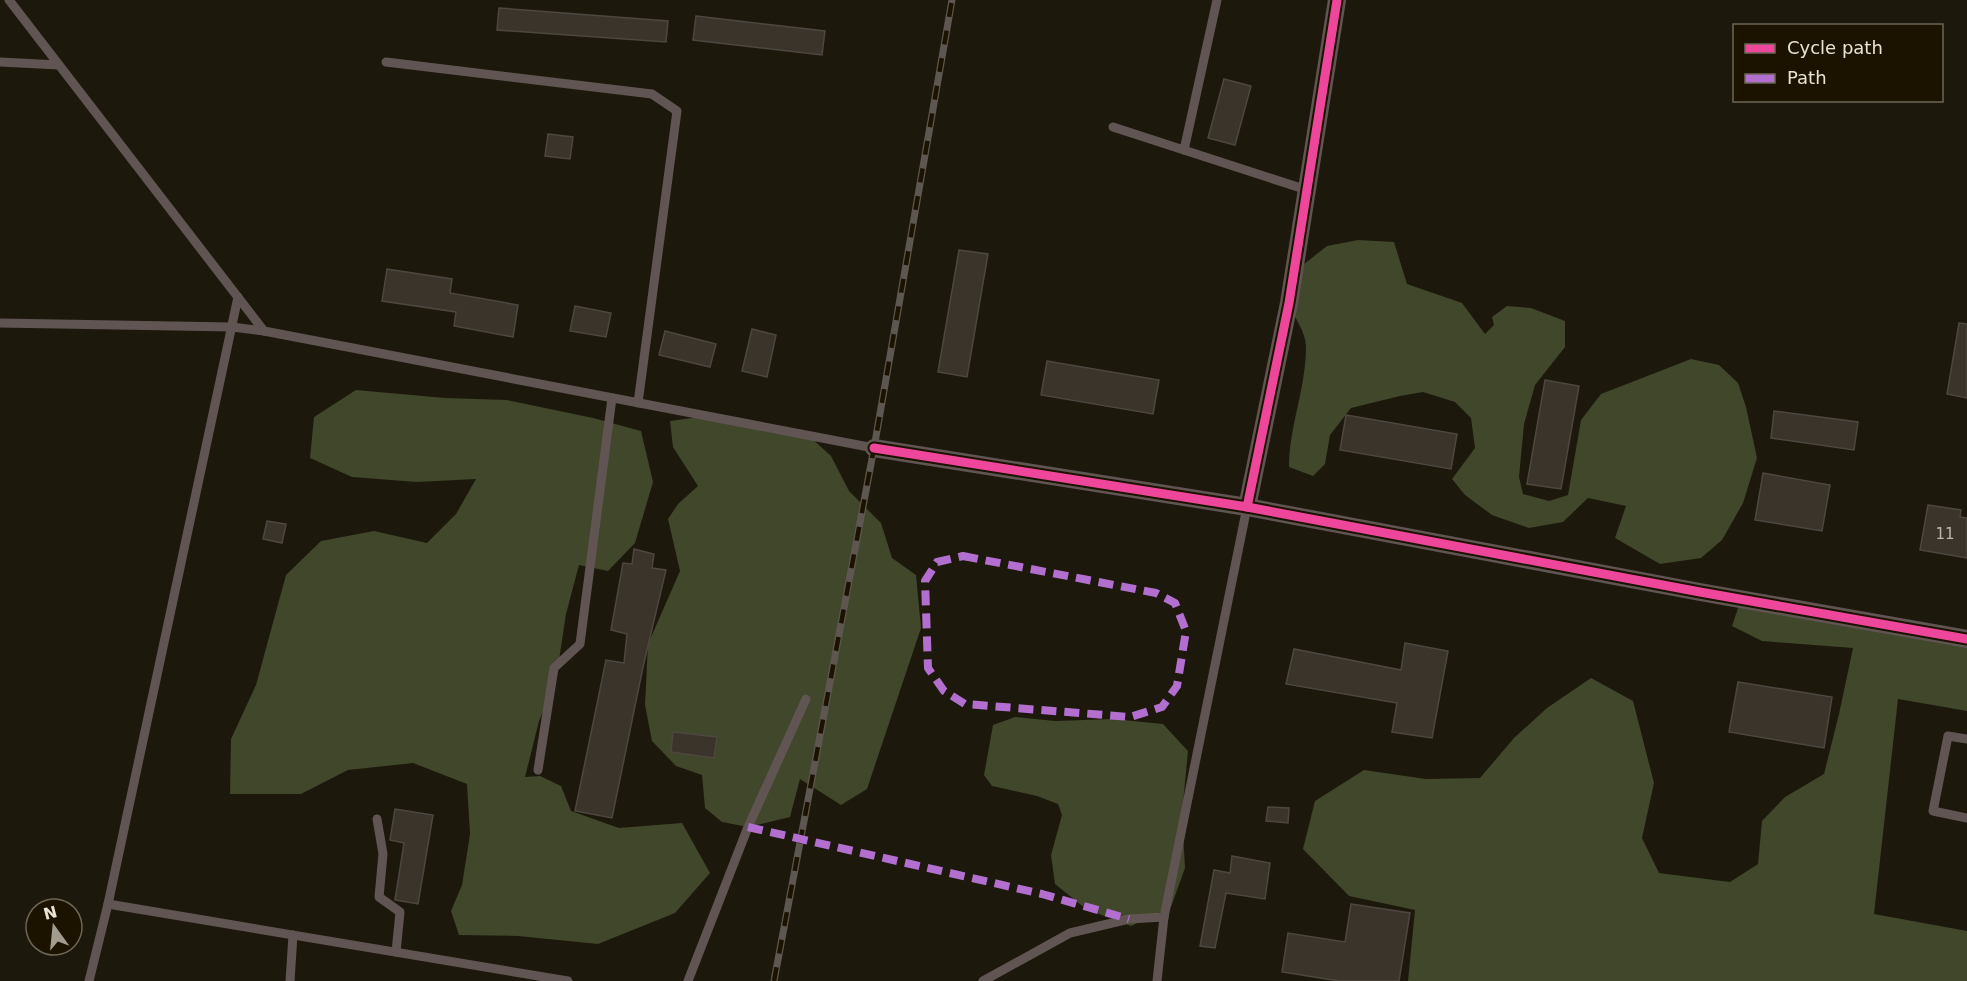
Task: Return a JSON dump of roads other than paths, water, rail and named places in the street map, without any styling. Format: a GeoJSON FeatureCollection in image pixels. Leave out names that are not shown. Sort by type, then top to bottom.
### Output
{"type":"FeatureCollection","features":[{"type":"Feature","properties":{"kind":"street"},"geometry":{"type":"LineString","coordinates":[[1247,507],[1289,303],[1337,0]]}},
{"type":"Feature","properties":{"kind":"street"},"geometry":{"type":"LineString","coordinates":[[874,448],[1247,507],[1688,590],[1967,639]]}},
{"type":"Feature","properties":{"kind":"lane"},"geometry":{"type":"LineString","coordinates":[[9,0],[264,331]]}},
{"type":"Feature","properties":{"kind":"lane"},"geometry":{"type":"LineString","coordinates":[[1185,150],[1217,0]]}},
{"type":"Feature","properties":{"kind":"lane"},"geometry":{"type":"LineString","coordinates":[[0,62],[59,66]]}},
{"type":"Feature","properties":{"kind":"lane"},"geometry":{"type":"LineString","coordinates":[[386,62],[652,94],[677,111],[638,403]]}},
{"type":"Feature","properties":{"kind":"lane"},"geometry":{"type":"LineString","coordinates":[[1113,127],[1307,190]]}},
{"type":"Feature","properties":{"kind":"lane"},"geometry":{"type":"LineString","coordinates":[[89,981],[108,904],[238,297]]}},
{"type":"Feature","properties":{"kind":"lane"},"geometry":{"type":"LineString","coordinates":[[0,323],[232,327],[264,331],[874,448]]}},
{"type":"Feature","properties":{"kind":"lane"},"geometry":{"type":"LineString","coordinates":[[538,770],[555,668],[579,644],[612,398]]}},
{"type":"Feature","properties":{"kind":"lane"},"geometry":{"type":"LineString","coordinates":[[1157,981],[1164,917],[1247,507]]}},
{"type":"Feature","properties":{"kind":"lane"},"geometry":{"type":"LineString","coordinates":[[688,981],[748,827],[806,699]]}},
{"type":"Feature","properties":{"kind":"lane"},"geometry":{"type":"LineString","coordinates":[[1967,740],[1948,736],[1933,811],[1967,818]]}},
{"type":"Feature","properties":{"kind":"lane"},"geometry":{"type":"LineString","coordinates":[[377,819],[383,854],[379,897],[400,912],[396,952]]}},
{"type":"Feature","properties":{"kind":"lane"},"geometry":{"type":"LineString","coordinates":[[108,904],[568,981]]}},
{"type":"Feature","properties":{"kind":"lane"},"geometry":{"type":"LineString","coordinates":[[983,981],[1070,933],[1129,919],[1164,917]]}},
{"type":"Feature","properties":{"kind":"lane"},"geometry":{"type":"LineString","coordinates":[[290,981],[292,935]]}},
{"type":"Feature","properties":{"kind":"railway"},"geometry":{"type":"LineString","coordinates":[[774,981],[874,448],[952,0]]}}]}
